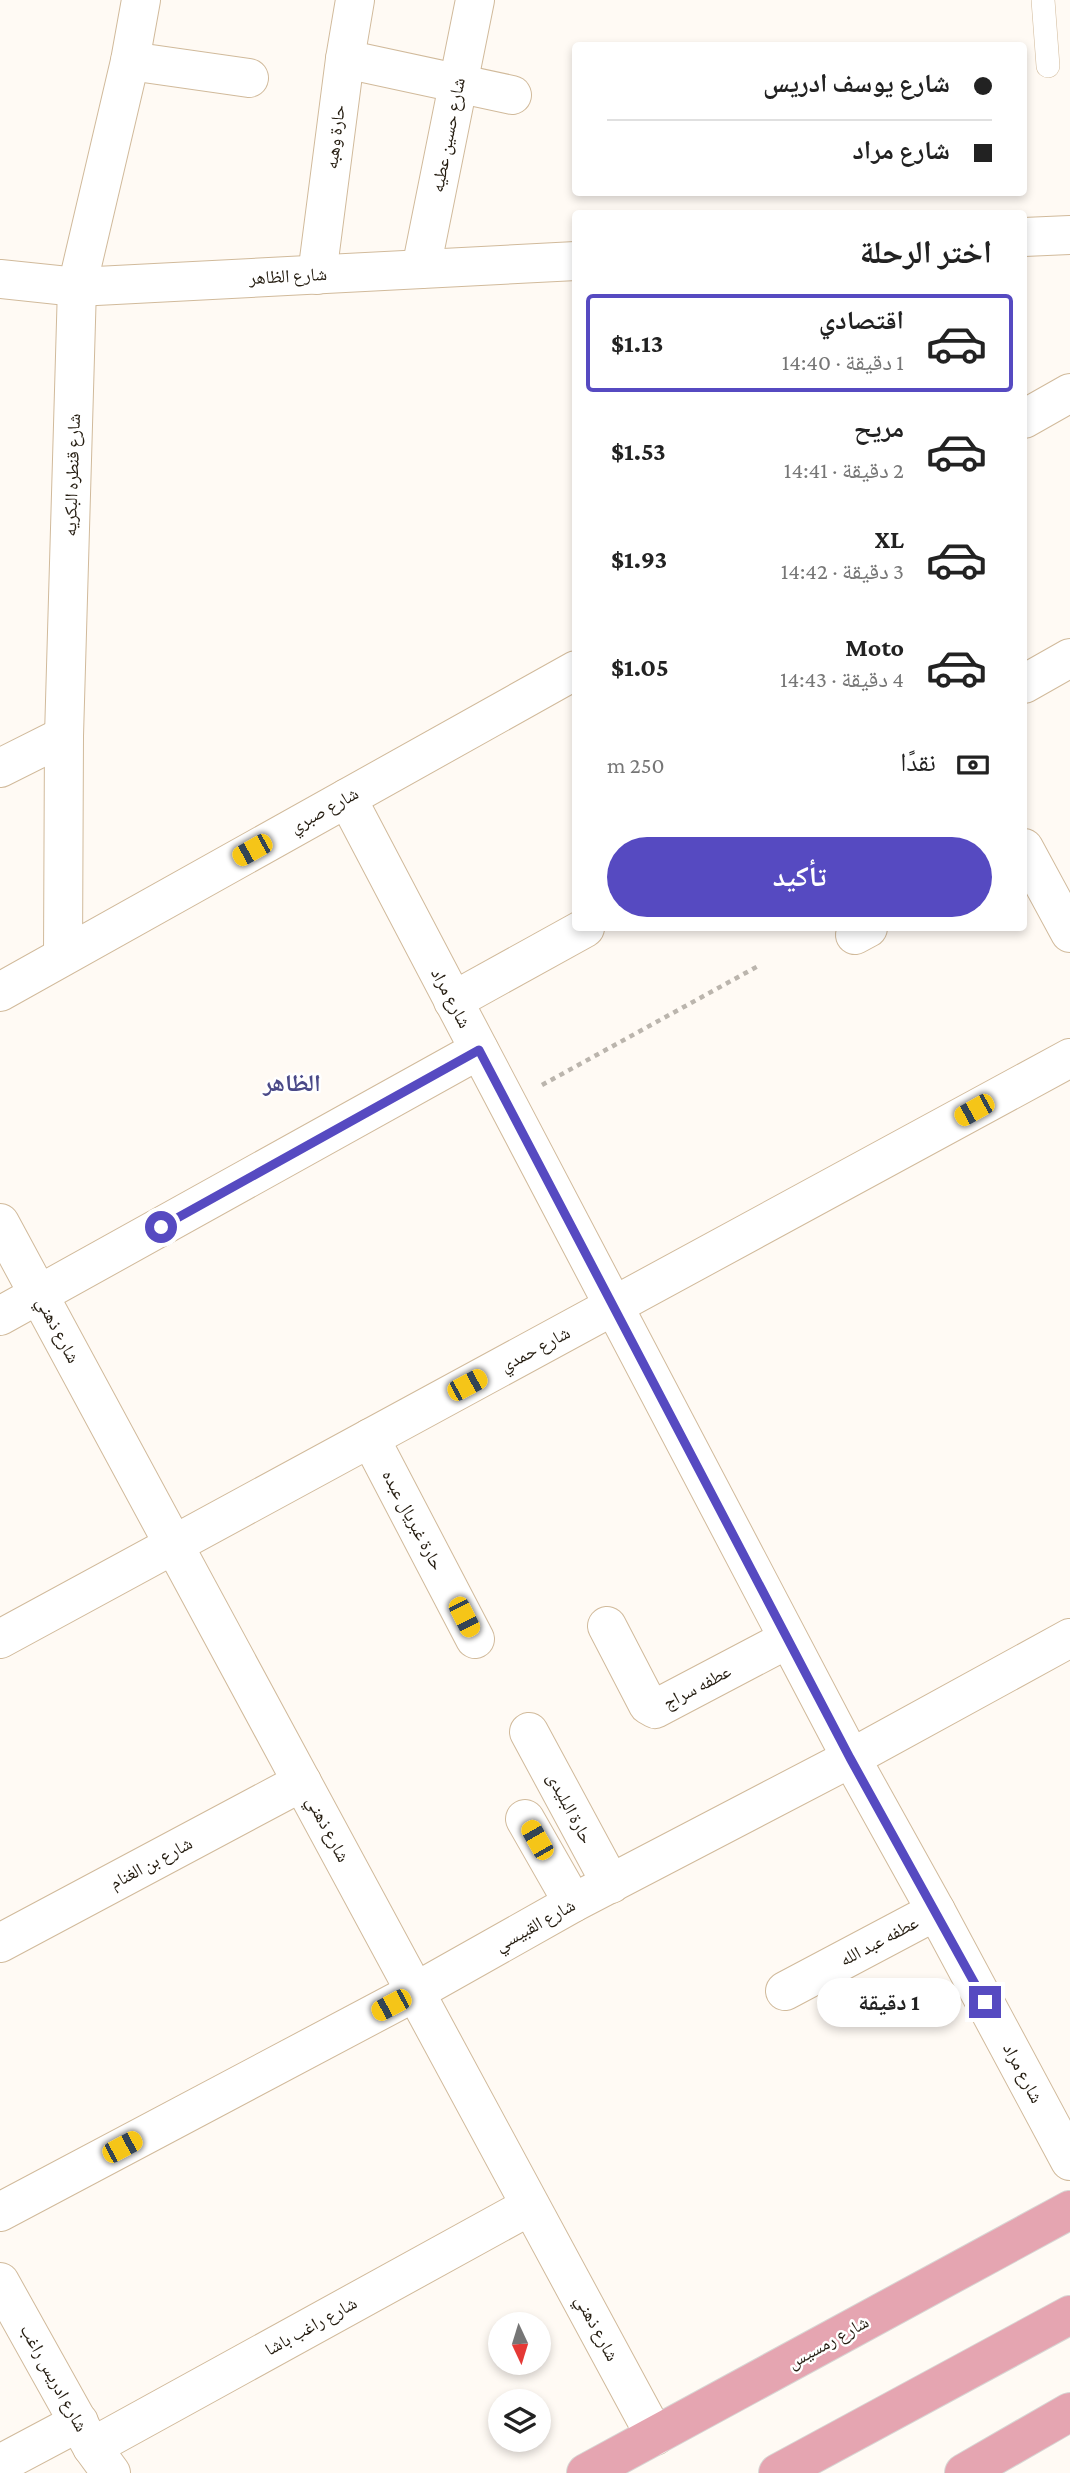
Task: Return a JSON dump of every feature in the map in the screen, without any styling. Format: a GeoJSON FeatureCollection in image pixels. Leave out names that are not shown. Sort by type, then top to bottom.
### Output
{"type":"FeatureCollection","features":[{"type":"Feature","properties":{"kind":"main road","name":"شارع رمسيس"},"geometry":{"type":"LineString","coordinates":[[586,2473],[1070,2210]]}},
{"type":"Feature","properties":{"kind":"main road"},"geometry":{"type":"LineString","coordinates":[[778,2473],[1070,2315]]}},
{"type":"Feature","properties":{"kind":"main road"},"geometry":{"type":"LineString","coordinates":[[964,2473],[1070,2412]]}},
{"type":"Feature","properties":{"kind":"street","name":"شارع قنطره البكريه"},"geometry":{"type":"LineString","coordinates":[[63,956],[64,736],[77,287],[130,61],[141,0]]}},
{"type":"Feature","properties":{"kind":"street","name":"حارة وهبه"},"geometry":{"type":"LineString","coordinates":[[317,275],[355,0]]}},
{"type":"Feature","properties":{"kind":"street","name":"شارع حسين عطيه"},"geometry":{"type":"LineString","coordinates":[[421,269],[475,0]]}},
{"type":"Feature","properties":{"kind":"street"},"geometry":{"type":"LineString","coordinates":[[345,59],[512,95]]}},
{"type":"Feature","properties":{"kind":"street"},"geometry":{"type":"LineString","coordinates":[[130,61],[249,78]]}},
{"type":"Feature","properties":{"kind":"street"},"geometry":{"type":"LineString","coordinates":[[1027,237],[1070,235]]}},
{"type":"Feature","properties":{"kind":"street","name":"شارع الظاهر"},"geometry":{"type":"LineString","coordinates":[[0,279],[77,287],[572,261]]}},
{"type":"Feature","properties":{"kind":"street"},"geometry":{"type":"LineString","coordinates":[[1027,417],[1070,393]]}},
{"type":"Feature","properties":{"kind":"street"},"geometry":{"type":"LineString","coordinates":[[1027,682],[1070,658]]}},
{"type":"Feature","properties":{"kind":"street","name":"شارع صبري"},"geometry":{"type":"LineString","coordinates":[[0,992],[572,672]]}},
{"type":"Feature","properties":{"kind":"street"},"geometry":{"type":"LineString","coordinates":[[0,768],[64,736]]}},
{"type":"Feature","properties":{"kind":"street","name":"شارع مراد"},"geometry":{"type":"LineString","coordinates":[[347,798],[850,1758],[936,1911],[1070,2161]]}},
{"type":"Feature","properties":{"kind":"street"},"geometry":{"type":"LineString","coordinates":[[1027,854],[1070,933]]}},
{"type":"Feature","properties":{"kind":"street"},"geometry":{"type":"LineString","coordinates":[[453,1001],[580,931]]}},
{"type":"Feature","properties":{"kind":"street"},"geometry":{"type":"LineString","coordinates":[[0,1316],[479,1050]]}},
{"type":"Feature","properties":{"kind":"street","name":"شارع حمدي"},"geometry":{"type":"LineString","coordinates":[[0,1639],[1070,1058]]}},
{"type":"Feature","properties":{"kind":"street","name":"شارع ذهني"},"geometry":{"type":"LineString","coordinates":[[0,1223],[655,2436]]}},
{"type":"Feature","properties":{"kind":"street","name":"حارة غبريال عبده"},"geometry":{"type":"LineString","coordinates":[[370,1438],[475,1639]]}},
{"type":"Feature","properties":{"kind":"street","name":"عطفه سراج"},"geometry":{"type":"LineString","coordinates":[[607,1626],[648,1705],[655,1709],[788,1639]]}},
{"type":"Feature","properties":{"kind":"street","name":"شارع القبيسي"},"geometry":{"type":"LineString","coordinates":[[0,2212],[415,1992],[573,1903],[850,1758],[1070,1638]]}},
{"type":"Feature","properties":{"kind":"street","name":"حارة البليدى"},"geometry":{"type":"LineString","coordinates":[[529,1732],[611,1884]]}},
{"type":"Feature","properties":{"kind":"street","name":"شارع بن الغنام"},"geometry":{"type":"LineString","coordinates":[[0,1944],[302,1782]]}},
{"type":"Feature","properties":{"kind":"street"},"geometry":{"type":"LineString","coordinates":[[525,1819],[573,1903]]}},
{"type":"Feature","properties":{"kind":"street","name":"عطفه عبد الله"},"geometry":{"type":"LineString","coordinates":[[785,1991],[936,1911]]}},
{"type":"Feature","properties":{"kind":"street","name":"شارع راغب باشا"},"geometry":{"type":"LineString","coordinates":[[0,2464],[94,2447],[530,2206]]}},
{"type":"Feature","properties":{"kind":"street","name":"شارع ادريس راغب"},"geometry":{"type":"LineString","coordinates":[[0,2282],[94,2447]]}},
{"type":"Feature","properties":{"kind":"lane"},"geometry":{"type":"LineString","coordinates":[[1043,0],[1048,66]]}},
{"type":"Feature","properties":{"kind":"path"},"geometry":{"type":"LineString","coordinates":[[507,1104],[760,965]]}},
{"type":"Feature","properties":{"kind":"district","name":"الظاهر"},"geometry":{"type":"Point","coordinates":[292,1082]}},
{"type":"Feature","properties":{"kind":"route"},"geometry":{"type":"LineString","coordinates":[[161,1227],[479,1050],[850,1758],[985,2002]]}}]}
